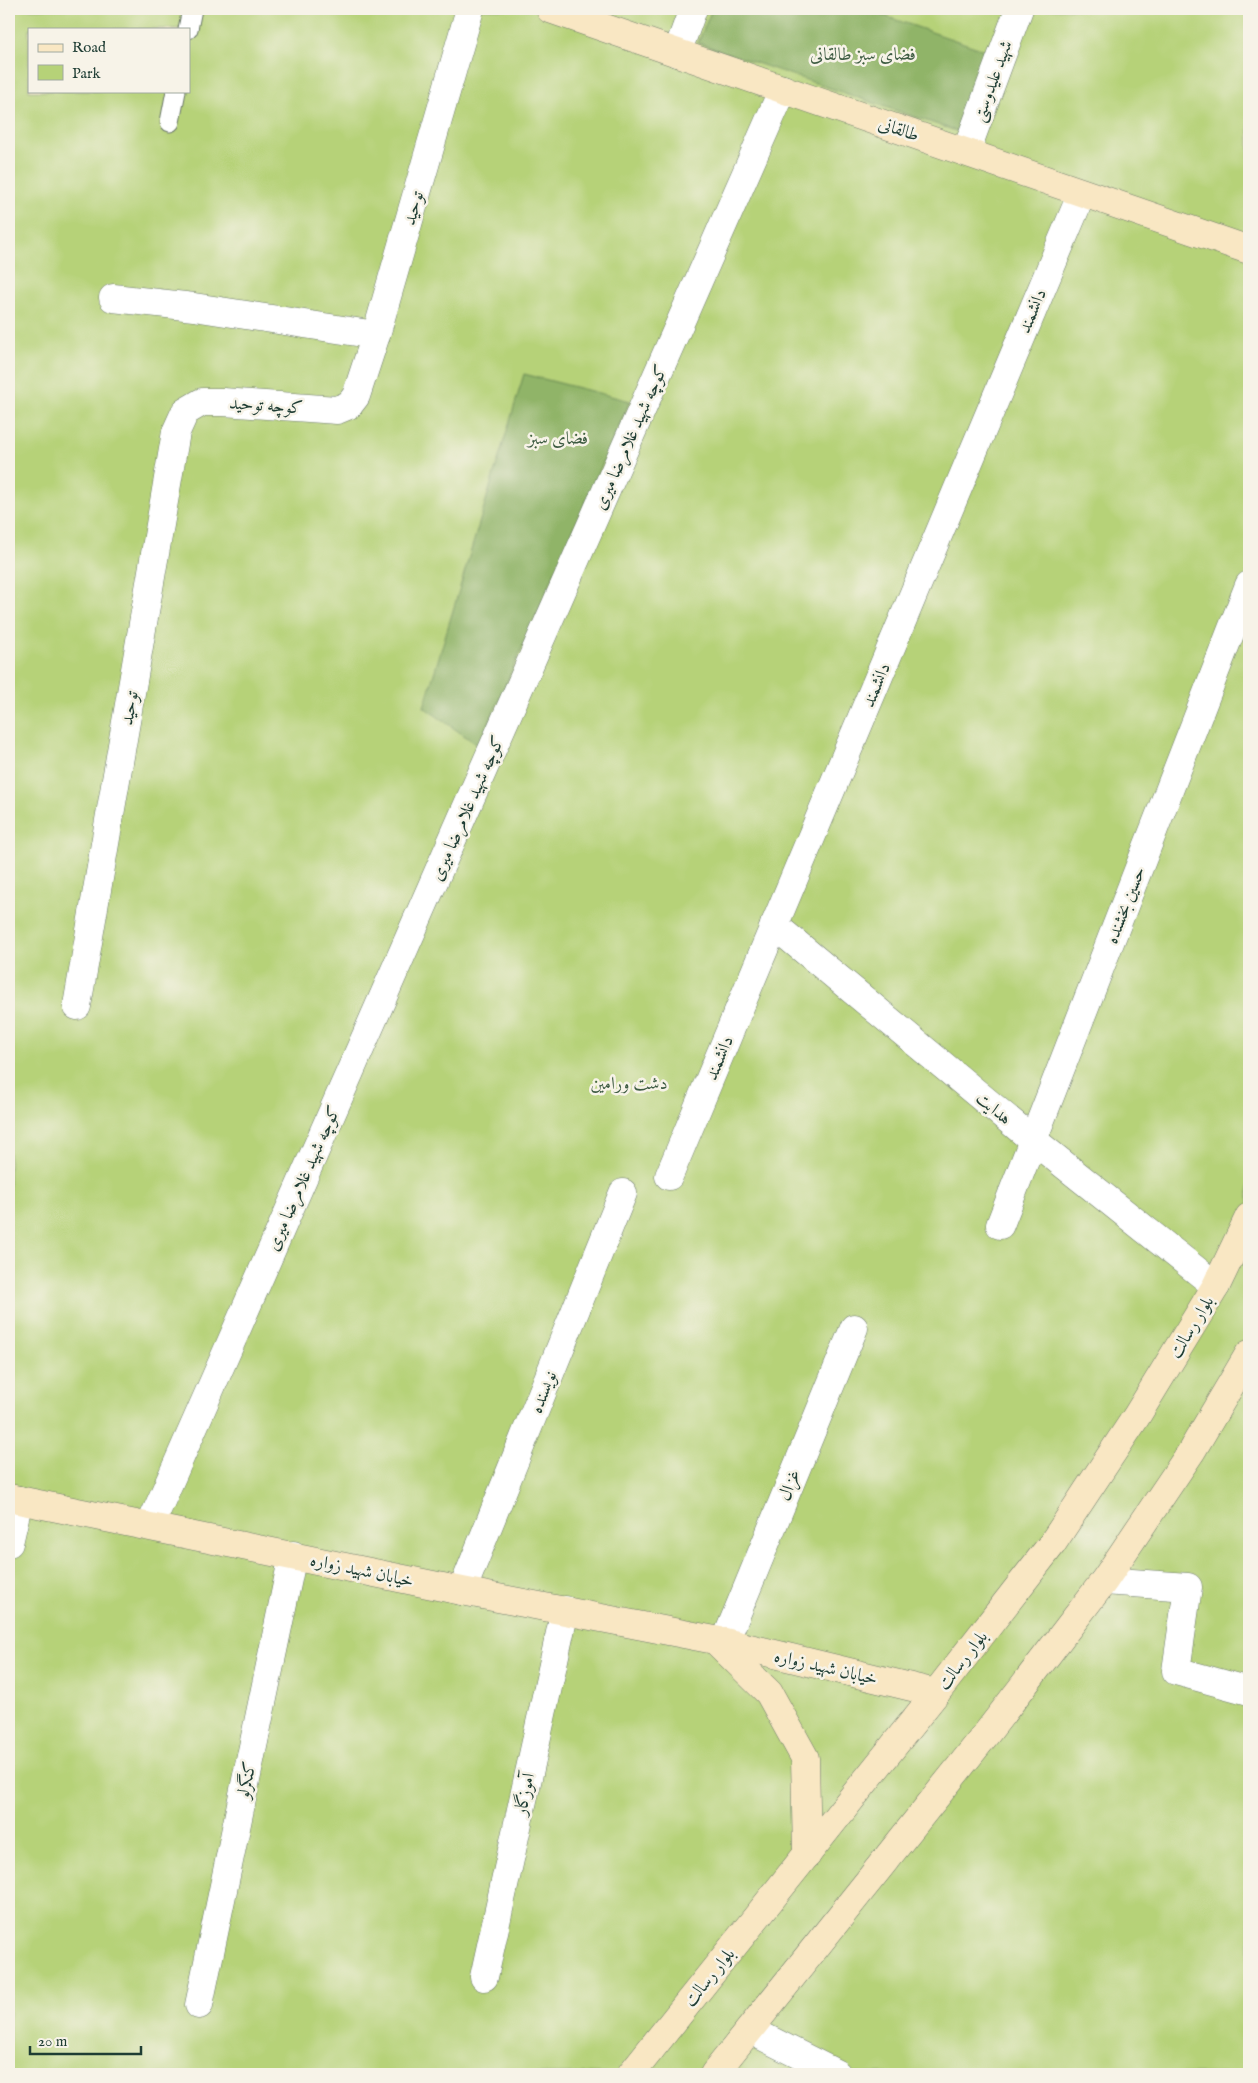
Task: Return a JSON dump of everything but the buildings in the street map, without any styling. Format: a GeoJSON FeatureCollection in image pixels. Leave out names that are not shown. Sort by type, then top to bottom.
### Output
{"type":"FeatureCollection","features":[{"type":"Feature","properties":{"kind":"main road","name":"طالقانی"},"geometry":{"type":"LineString","coordinates":[[550,9],[1249,250]]}},
{"type":"Feature","properties":{"kind":"main road","name":"بلوار رسالت"},"geometry":{"type":"LineString","coordinates":[[631,2074],[936,1693],[1052,1544],[1136,1418],[1216,1286],[1249,1217]]}},
{"type":"Feature","properties":{"kind":"main road"},"geometry":{"type":"LineString","coordinates":[[714,2074],[981,1740],[1104,1581],[1191,1452],[1249,1354]]}},
{"type":"Feature","properties":{"kind":"main road","name":"خیابان شهید زواره"},"geometry":{"type":"LineString","coordinates":[[14,1499],[720,1642],[936,1693]]}},
{"type":"Feature","properties":{"kind":"main road","name":"خیابان شهید زواره"},"geometry":{"type":"LineString","coordinates":[[720,1642],[769,1693],[805,1758],[807,1855]]}},
{"type":"Feature","properties":{"kind":"street","name":"توحید"},"geometry":{"type":"LineString","coordinates":[[349,405],[356,396],[376,335],[470,9]]}},
{"type":"Feature","properties":{"kind":"street"},"geometry":{"type":"LineString","coordinates":[[677,53],[693,9]]}},
{"type":"Feature","properties":{"kind":"street","name":"شهید علیدوستی"},"geometry":{"type":"LineString","coordinates":[[966,152],[1019,9]]}},
{"type":"Feature","properties":{"kind":"street","name":"کوچه شهید غلامرضا میری"},"geometry":{"type":"LineString","coordinates":[[150,1526],[783,89]]}},
{"type":"Feature","properties":{"kind":"street","name":"دانشمند"},"geometry":{"type":"LineString","coordinates":[[669,1176],[1082,193]]}},
{"type":"Feature","properties":{"kind":"street"},"geometry":{"type":"LineString","coordinates":[[113,298],[376,335]]}},
{"type":"Feature","properties":{"kind":"street","name":"کوچه توحید"},"geometry":{"type":"LineString","coordinates":[[185,412],[202,402],[337,410],[349,405]]}},
{"type":"Feature","properties":{"kind":"street","name":"توحید"},"geometry":{"type":"LineString","coordinates":[[77,1006],[176,432],[185,412]]}},
{"type":"Feature","properties":{"kind":"street","name":"حسین بخشنده"},"geometry":{"type":"LineString","coordinates":[[1000,1224],[1249,586]]}},
{"type":"Feature","properties":{"kind":"street","name":"هدایت"},"geometry":{"type":"LineString","coordinates":[[774,925],[1033,1140],[1216,1286]]}},
{"type":"Feature","properties":{"kind":"street","name":"نویسنده"},"geometry":{"type":"LineString","coordinates":[[462,1591],[623,1193]]}},
{"type":"Feature","properties":{"kind":"street","name":"غزال"},"geometry":{"type":"LineString","coordinates":[[720,1642],[854,1328]]}},
{"type":"Feature","properties":{"kind":"street"},"geometry":{"type":"LineString","coordinates":[[9,1543],[14,1499]]}},
{"type":"Feature","properties":{"kind":"street","name":"کنگرلو"},"geometry":{"type":"LineString","coordinates":[[199,2005],[293,1555]]}},
{"type":"Feature","properties":{"kind":"street"},"geometry":{"type":"LineString","coordinates":[[1104,1581],[1188,1587],[1176,1671],[1249,1691]]}},
{"type":"Feature","properties":{"kind":"street","name":"آموزگار"},"geometry":{"type":"LineString","coordinates":[[484,1977],[564,1610]]}},
{"type":"Feature","properties":{"kind":"street"},"geometry":{"type":"LineString","coordinates":[[750,2030],[837,2074]]}},
{"type":"Feature","properties":{"kind":"lane"},"geometry":{"type":"LineString","coordinates":[[188,28],[192,9]]}},
{"type":"Feature","properties":{"kind":"lane"},"geometry":{"type":"LineString","coordinates":[[170,122],[176,92]]}},
{"type":"Feature","properties":{"kind":"green space","name":"دشت ورامین"},"geometry":{"type":"Polygon","coordinates":[[[9,9],[1249,9],[1249,2074],[9,2074],[9,9]]]}},
{"type":"Feature","properties":{"kind":"green space","name":"فضای سبز طالقانی"},"geometry":{"type":"Polygon","coordinates":[[[712,9],[864,9],[990,52],[962,133],[698,43],[712,9]]]}},
{"type":"Feature","properties":{"kind":"green space","name":"فضای سبز"},"geometry":{"type":"Polygon","coordinates":[[[524,374],[630,401],[479,746],[424,707],[524,374]]]}}]}
